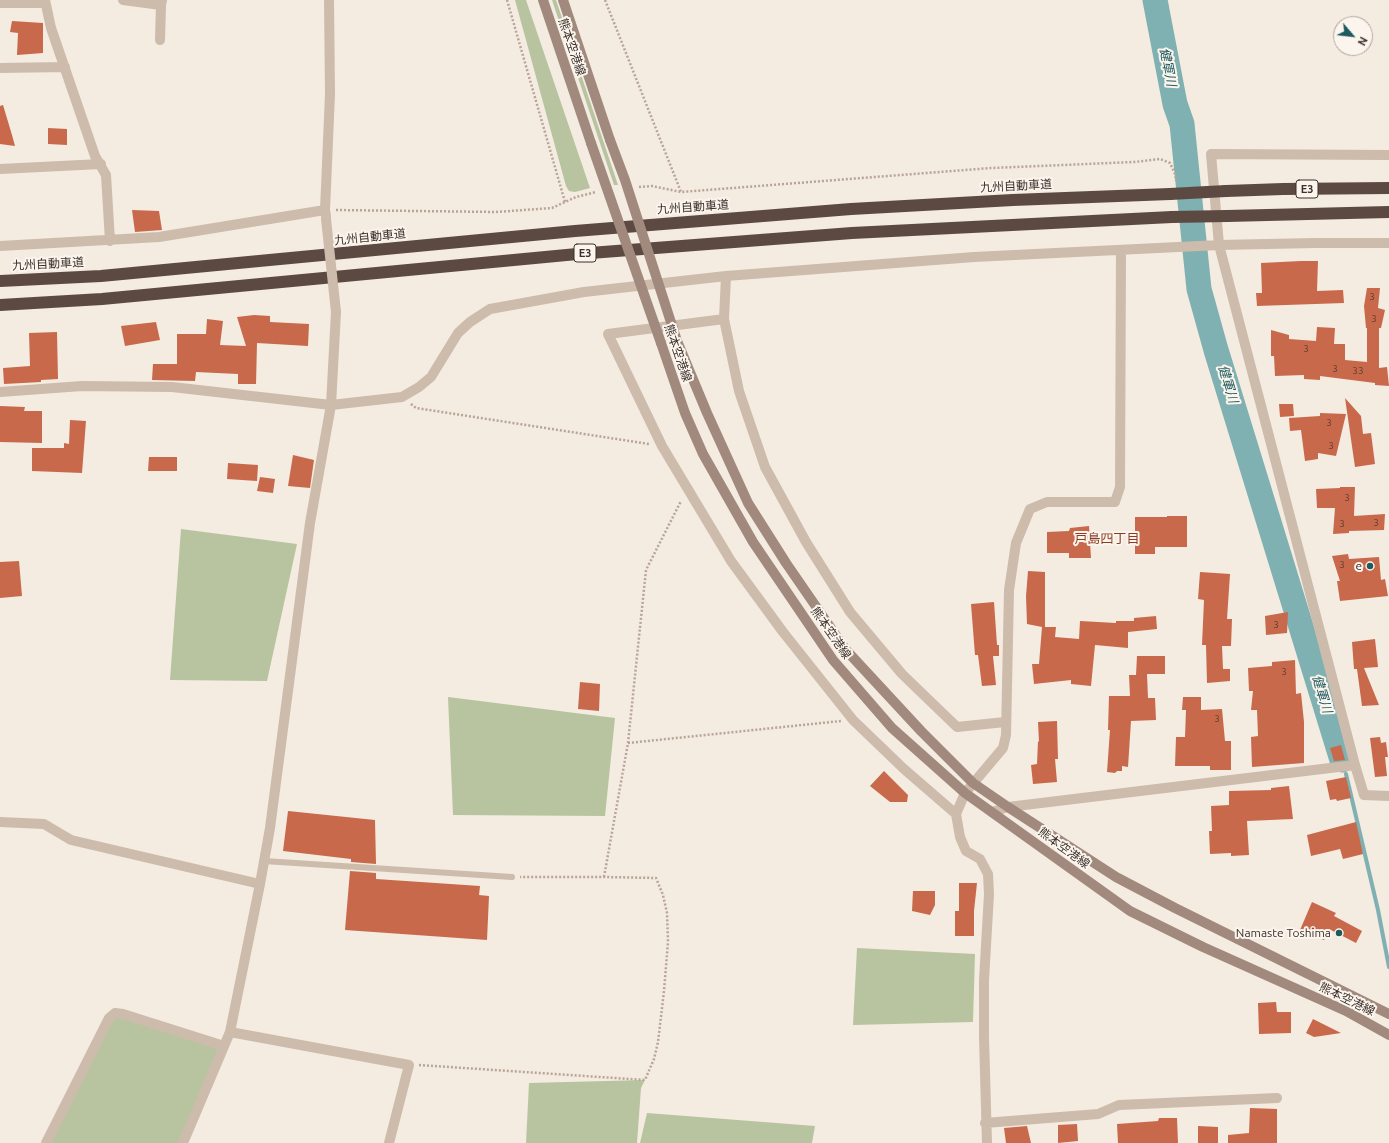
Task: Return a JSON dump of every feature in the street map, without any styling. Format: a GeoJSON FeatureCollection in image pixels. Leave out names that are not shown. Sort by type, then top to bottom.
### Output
{"type":"FeatureCollection","features":[{"type":"Feature","properties":{"kind":"highway","name":"九州自動車道"},"geometry":{"type":"LineString","coordinates":[[0,281],[101,276],[575,231],[851,209],[1013,200],[1226,191],[1389,188]]}},
{"type":"Feature","properties":{"kind":"highway","name":"E3"},"geometry":{"type":"LineString","coordinates":[[0,305],[102,300],[569,255],[852,232],[1172,217],[1389,212]]}},
{"type":"Feature","properties":{"kind":"main road","name":"熊本空港線"},"geometry":{"type":"LineString","coordinates":[[543,0],[685,413],[703,454],[757,548],[833,660],[892,728],[965,793],[1130,911],[1203,947],[1346,1011],[1389,1035]]}},
{"type":"Feature","properties":{"kind":"main road","name":"熊本空港線"},"geometry":{"type":"LineString","coordinates":[[563,0],[677,341],[707,413],[748,503],[786,563],[846,650],[921,731],[974,783],[1008,807],[1116,877],[1182,912],[1389,1014]]}},
{"type":"Feature","properties":{"kind":"street"},"geometry":{"type":"LineString","coordinates":[[123,0],[162,2],[160,40]]}},
{"type":"Feature","properties":{"kind":"street"},"geometry":{"type":"LineString","coordinates":[[183,1143],[230,1032],[260,884],[270,828],[310,524],[332,405],[336,312],[326,215],[330,94],[329,0]]}},
{"type":"Feature","properties":{"kind":"street"},"geometry":{"type":"LineString","coordinates":[[0,4],[45,1],[51,28],[95,156],[106,175],[110,241]]}},
{"type":"Feature","properties":{"kind":"street"},"geometry":{"type":"LineString","coordinates":[[0,68],[64,67]]}},
{"type":"Feature","properties":{"kind":"street"},"geometry":{"type":"LineString","coordinates":[[1389,155],[1211,154],[1219,245],[1355,764],[1364,795],[1389,796]]}},
{"type":"Feature","properties":{"kind":"street"},"geometry":{"type":"LineString","coordinates":[[0,169],[101,164]]}},
{"type":"Feature","properties":{"kind":"street"},"geometry":{"type":"LineString","coordinates":[[0,246],[110,241],[159,237],[326,215]]}},
{"type":"Feature","properties":{"kind":"street"},"geometry":{"type":"LineString","coordinates":[[0,392],[82,386],[172,387],[332,405],[402,397],[419,387],[431,377],[458,332],[490,309],[584,292],[726,276],[974,257],[1219,245],[1389,243]]}},
{"type":"Feature","properties":{"kind":"street"},"geometry":{"type":"LineString","coordinates":[[986,1143],[984,980],[989,894],[988,874],[980,859],[966,851],[960,837],[956,814],[965,793],[1003,748],[1006,735],[1005,722],[1009,590],[1016,543],[1030,509],[1047,502],[1115,502],[1120,487],[1121,250]]}},
{"type":"Feature","properties":{"kind":"street"},"geometry":{"type":"LineString","coordinates":[[726,276],[724,319],[739,391],[764,467],[806,542],[850,612],[902,674],[957,727],[1005,722]]}},
{"type":"Feature","properties":{"kind":"street"},"geometry":{"type":"LineString","coordinates":[[724,319],[608,334],[662,446],[730,561],[783,632],[853,720],[904,769],[956,814]]}},
{"type":"Feature","properties":{"kind":"street"},"geometry":{"type":"LineString","coordinates":[[992,812],[1008,807],[1355,764]]}},
{"type":"Feature","properties":{"kind":"street"},"geometry":{"type":"LineString","coordinates":[[0,822],[44,824],[71,840],[260,884]]}},
{"type":"Feature","properties":{"kind":"street"},"geometry":{"type":"LineString","coordinates":[[46,1143],[109,1018],[115,1013],[123,1014],[224,1046]]}},
{"type":"Feature","properties":{"kind":"street"},"geometry":{"type":"LineString","coordinates":[[230,1032],[409,1065],[389,1143]]}},
{"type":"Feature","properties":{"kind":"street"},"geometry":{"type":"LineString","coordinates":[[985,1123],[1098,1114],[1119,1105],[1277,1098]]}},
{"type":"Feature","properties":{"kind":"lane"},"geometry":{"type":"LineString","coordinates":[[264,861],[512,877]]}},
{"type":"Feature","properties":{"kind":"path"},"geometry":{"type":"LineString","coordinates":[[507,0],[565,202]]}},
{"type":"Feature","properties":{"kind":"path"},"geometry":{"type":"LineString","coordinates":[[605,0],[681,192]]}},
{"type":"Feature","properties":{"kind":"path"},"geometry":{"type":"LineString","coordinates":[[637,187],[652,186],[681,192],[990,168],[1134,162],[1160,159],[1170,163],[1175,174],[1176,182]]}},
{"type":"Feature","properties":{"kind":"path"},"geometry":{"type":"LineString","coordinates":[[326,215],[496,212],[552,208],[576,197],[600,192]]}},
{"type":"Feature","properties":{"kind":"path"},"geometry":{"type":"LineString","coordinates":[[402,397],[416,408],[662,446]]}},
{"type":"Feature","properties":{"kind":"path"},"geometry":{"type":"LineString","coordinates":[[604,876],[628,743],[646,570],[687,489]]}},
{"type":"Feature","properties":{"kind":"path"},"geometry":{"type":"LineString","coordinates":[[628,743],[853,720]]}},
{"type":"Feature","properties":{"kind":"path"},"geometry":{"type":"LineString","coordinates":[[409,1065],[645,1080],[654,1059],[658,1042],[668,942],[667,912],[656,878],[604,876],[512,877]]}},
{"type":"Feature","properties":{"kind":"green space"},"geometry":{"type":"Polygon","coordinates":[[[515,0],[526,0],[590,188],[575,192],[569,191],[566,186],[515,0]]]}},
{"type":"Feature","properties":{"kind":"green space"},"geometry":{"type":"Polygon","coordinates":[[[552,0],[556,0],[618,185],[614,185],[552,0]]]}},
{"type":"Feature","properties":{"kind":"green space"},"geometry":{"type":"Polygon","coordinates":[[[181,529],[297,544],[267,681],[170,680],[181,529]]]}},
{"type":"Feature","properties":{"kind":"green space"},"geometry":{"type":"Polygon","coordinates":[[[448,697],[615,718],[605,816],[453,815],[448,697]]]}},
{"type":"Feature","properties":{"kind":"green space"},"geometry":{"type":"Polygon","coordinates":[[[857,948],[975,954],[973,1022],[853,1025],[857,948]]]}},
{"type":"Feature","properties":{"kind":"green space"},"geometry":{"type":"Polygon","coordinates":[[[115,1013],[224,1046],[184,1143],[46,1143],[115,1013]]]}},
{"type":"Feature","properties":{"kind":"green space"},"geometry":{"type":"Polygon","coordinates":[[[645,1080],[641,1088],[637,1143],[526,1143],[529,1083],[645,1080]]]}},
{"type":"Feature","properties":{"kind":"green space"},"geometry":{"type":"Polygon","coordinates":[[[647,1113],[815,1126],[812,1143],[640,1143],[647,1113]]]}},
{"type":"Feature","properties":{"kind":"building"},"geometry":{"type":"Polygon","coordinates":[[[12,21],[43,23],[43,53],[17,55],[18,33],[10,32],[12,21]]]}},
{"type":"Feature","properties":{"kind":"building"},"geometry":{"type":"Polygon","coordinates":[[[3,105],[15,146],[0,144],[0,106],[3,105]]]}},
{"type":"Feature","properties":{"kind":"building"},"geometry":{"type":"Polygon","coordinates":[[[48,128],[67,129],[67,145],[48,144],[48,128]]]}},
{"type":"Feature","properties":{"kind":"building"},"geometry":{"type":"Polygon","coordinates":[[[132,210],[159,211],[162,230],[135,232],[132,210]]]}},
{"type":"Feature","properties":{"kind":"building"},"geometry":{"type":"Polygon","coordinates":[[[1318,261],[1317,291],[1343,290],[1344,303],[1257,306],[1256,293],[1262,293],[1261,263],[1318,261]]]}},
{"type":"Feature","properties":{"kind":"building"},"geometry":{"type":"Polygon","coordinates":[[[1367,288],[1380,288],[1378,308],[1385,310],[1381,328],[1379,328],[1379,368],[1387,367],[1389,386],[1320,376],[1320,380],[1304,379],[1304,375],[1275,376],[1274,356],[1271,356],[1271,330],[1289,335],[1289,339],[1316,341],[1317,327],[1335,328],[1334,344],[1345,344],[1345,360],[1367,362],[1367,328],[1364,306],[1367,288]]]}},
{"type":"Feature","properties":{"kind":"building"},"geometry":{"type":"Polygon","coordinates":[[[254,315],[270,316],[270,322],[309,324],[308,346],[257,343],[256,384],[238,384],[238,374],[196,372],[195,381],[152,380],[153,364],[177,364],[177,334],[206,334],[207,319],[223,321],[220,345],[246,346],[237,317],[254,315]]]}},
{"type":"Feature","properties":{"kind":"building"},"geometry":{"type":"Polygon","coordinates":[[[156,322],[160,340],[125,346],[121,326],[156,322]]]}},
{"type":"Feature","properties":{"kind":"building"},"geometry":{"type":"Polygon","coordinates":[[[57,332],[58,379],[41,380],[41,382],[4,384],[3,368],[30,366],[29,333],[57,332]]]}},
{"type":"Feature","properties":{"kind":"building"},"geometry":{"type":"Polygon","coordinates":[[[1345,398],[1361,416],[1363,434],[1371,433],[1375,464],[1355,467],[1345,398]]]}},
{"type":"Feature","properties":{"kind":"building"},"geometry":{"type":"Polygon","coordinates":[[[1279,404],[1293,404],[1294,416],[1280,417],[1279,404]]]}},
{"type":"Feature","properties":{"kind":"building"},"geometry":{"type":"Polygon","coordinates":[[[0,406],[25,407],[24,411],[42,411],[42,443],[0,442],[0,406]]]}},
{"type":"Feature","properties":{"kind":"building"},"geometry":{"type":"Polygon","coordinates":[[[1320,413],[1346,414],[1336,456],[1318,453],[1318,459],[1305,461],[1301,430],[1290,431],[1289,418],[1320,416],[1320,413]]]}},
{"type":"Feature","properties":{"kind":"building"},"geometry":{"type":"Polygon","coordinates":[[[70,420],[86,421],[82,473],[32,471],[32,448],[64,448],[64,443],[69,444],[70,420]]]}},
{"type":"Feature","properties":{"kind":"building"},"geometry":{"type":"Polygon","coordinates":[[[293,455],[314,460],[310,488],[288,486],[293,455]]]}},
{"type":"Feature","properties":{"kind":"building"},"geometry":{"type":"Polygon","coordinates":[[[149,457],[177,457],[177,471],[148,471],[149,457]]]}},
{"type":"Feature","properties":{"kind":"building"},"geometry":{"type":"Polygon","coordinates":[[[228,463],[258,465],[257,481],[227,479],[228,463]]]}},
{"type":"Feature","properties":{"kind":"building"},"geometry":{"type":"Polygon","coordinates":[[[260,477],[275,479],[273,493],[257,491],[260,477]]]}},
{"type":"Feature","properties":{"kind":"building"},"geometry":{"type":"Polygon","coordinates":[[[1355,487],[1354,516],[1385,514],[1384,530],[1349,531],[1349,533],[1333,534],[1335,508],[1317,508],[1316,489],[1355,487]]]}},
{"type":"Feature","properties":{"kind":"building"},"geometry":{"type":"Polygon","coordinates":[[[1187,516],[1187,547],[1155,547],[1155,554],[1135,554],[1135,517],[1187,516]]]}},
{"type":"Feature","properties":{"kind":"building"},"geometry":{"type":"Polygon","coordinates":[[[1089,526],[1091,558],[1069,558],[1069,553],[1047,553],[1047,532],[1069,531],[1070,528],[1089,526]]]}},
{"type":"Feature","properties":{"kind":"building"},"geometry":{"type":"Polygon","coordinates":[[[1348,554],[1349,559],[1379,557],[1381,580],[1385,579],[1388,596],[1340,601],[1337,581],[1340,581],[1332,556],[1348,554]]]}},
{"type":"Feature","properties":{"kind":"building"},"geometry":{"type":"Polygon","coordinates":[[[19,561],[22,596],[0,598],[0,562],[19,561]]]}},
{"type":"Feature","properties":{"kind":"building"},"geometry":{"type":"Polygon","coordinates":[[[1028,571],[1045,572],[1045,627],[1056,627],[1055,637],[1079,639],[1080,621],[1116,623],[1116,621],[1134,621],[1134,618],[1156,616],[1157,629],[1128,632],[1128,648],[1095,645],[1091,686],[1071,684],[1071,680],[1034,684],[1032,664],[1039,664],[1042,627],[1027,624],[1026,596],[1028,571]]]}},
{"type":"Feature","properties":{"kind":"building"},"geometry":{"type":"Polygon","coordinates":[[[1200,572],[1230,574],[1227,619],[1232,619],[1231,646],[1222,646],[1223,669],[1230,669],[1230,681],[1207,683],[1206,645],[1202,645],[1204,600],[1198,599],[1200,572]]]}},
{"type":"Feature","properties":{"kind":"building"},"geometry":{"type":"Polygon","coordinates":[[[994,602],[997,645],[999,645],[999,656],[993,656],[996,685],[982,686],[978,655],[975,655],[971,604],[994,602]]]}},
{"type":"Feature","properties":{"kind":"building"},"geometry":{"type":"Polygon","coordinates":[[[1288,612],[1287,633],[1266,635],[1265,616],[1288,612]]]}},
{"type":"Feature","properties":{"kind":"building"},"geometry":{"type":"Polygon","coordinates":[[[1375,639],[1378,667],[1364,668],[1379,705],[1362,706],[1357,669],[1354,669],[1352,642],[1375,639]]]}},
{"type":"Feature","properties":{"kind":"building"},"geometry":{"type":"Polygon","coordinates":[[[1137,656],[1165,656],[1165,674],[1147,674],[1148,698],[1155,698],[1156,720],[1131,721],[1128,767],[1122,766],[1122,771],[1117,771],[1115,773],[1107,772],[1110,730],[1108,730],[1109,696],[1130,696],[1129,675],[1136,675],[1137,656]]]}},
{"type":"Feature","properties":{"kind":"building"},"geometry":{"type":"Polygon","coordinates":[[[1295,660],[1296,694],[1301,693],[1304,722],[1304,763],[1252,767],[1251,737],[1258,736],[1257,710],[1251,710],[1253,691],[1249,691],[1248,668],[1272,666],[1272,662],[1295,660]]]}},
{"type":"Feature","properties":{"kind":"building"},"geometry":{"type":"Polygon","coordinates":[[[580,682],[600,684],[599,711],[578,709],[580,682]]]}},
{"type":"Feature","properties":{"kind":"building"},"geometry":{"type":"Polygon","coordinates":[[[1183,697],[1201,697],[1201,710],[1222,709],[1225,741],[1231,741],[1231,770],[1210,770],[1210,766],[1175,766],[1176,737],[1185,737],[1186,710],[1182,710],[1183,697]]]}},
{"type":"Feature","properties":{"kind":"building"},"geometry":{"type":"Polygon","coordinates":[[[1057,721],[1058,759],[1055,759],[1057,782],[1033,784],[1031,765],[1037,764],[1038,741],[1039,742],[1038,722],[1057,721]]]}},
{"type":"Feature","properties":{"kind":"building"},"geometry":{"type":"Polygon","coordinates":[[[1380,737],[1381,743],[1386,742],[1388,757],[1385,757],[1387,776],[1375,777],[1370,738],[1380,737]]]}},
{"type":"Feature","properties":{"kind":"building"},"geometry":{"type":"Polygon","coordinates":[[[1341,745],[1345,760],[1334,761],[1330,748],[1341,745]]]}},
{"type":"Feature","properties":{"kind":"building"},"geometry":{"type":"Polygon","coordinates":[[[884,771],[908,795],[907,802],[890,802],[870,786],[884,771]]]}},
{"type":"Feature","properties":{"kind":"building"},"geometry":{"type":"Polygon","coordinates":[[[1346,777],[1351,798],[1337,801],[1336,799],[1330,800],[1326,781],[1346,777]]]}},
{"type":"Feature","properties":{"kind":"building"},"geometry":{"type":"Polygon","coordinates":[[[1289,786],[1293,819],[1247,821],[1249,855],[1231,856],[1231,853],[1210,854],[1209,831],[1212,831],[1211,806],[1229,805],[1229,791],[1271,790],[1271,788],[1289,786]]]}},
{"type":"Feature","properties":{"kind":"building"},"geometry":{"type":"Polygon","coordinates":[[[288,811],[375,820],[376,864],[351,862],[351,859],[283,851],[288,811]]]}},
{"type":"Feature","properties":{"kind":"building"},"geometry":{"type":"Polygon","coordinates":[[[1356,822],[1363,854],[1343,859],[1340,849],[1311,856],[1307,835],[1356,822]]]}},
{"type":"Feature","properties":{"kind":"building"},"geometry":{"type":"Polygon","coordinates":[[[350,871],[376,873],[376,879],[480,886],[479,895],[489,896],[487,940],[345,930],[350,871]]]}},
{"type":"Feature","properties":{"kind":"building"},"geometry":{"type":"Polygon","coordinates":[[[959,883],[977,883],[974,911],[974,936],[955,936],[955,911],[959,911],[959,883]]]}},
{"type":"Feature","properties":{"kind":"building"},"geometry":{"type":"Polygon","coordinates":[[[913,891],[935,891],[935,905],[930,915],[912,911],[913,891]]]}},
{"type":"Feature","properties":{"kind":"building"},"geometry":{"type":"Polygon","coordinates":[[[1312,902],[1336,913],[1334,916],[1362,931],[1356,943],[1329,929],[1324,940],[1300,930],[1312,902]]]}},
{"type":"Feature","properties":{"kind":"building"},"geometry":{"type":"Polygon","coordinates":[[[1276,1002],[1277,1012],[1291,1012],[1291,1033],[1259,1034],[1258,1003],[1276,1002]]]}},
{"type":"Feature","properties":{"kind":"building"},"geometry":{"type":"Polygon","coordinates":[[[1313,1019],[1341,1033],[1314,1037],[1306,1033],[1313,1019]]]}},
{"type":"Feature","properties":{"kind":"building"},"geometry":{"type":"Polygon","coordinates":[[[1250,1108],[1277,1109],[1277,1143],[1228,1143],[1228,1135],[1249,1133],[1250,1108]]]}},
{"type":"Feature","properties":{"kind":"building"},"geometry":{"type":"Polygon","coordinates":[[[1159,1118],[1177,1118],[1178,1143],[1118,1143],[1117,1124],[1158,1121],[1159,1118]]]}},
{"type":"Feature","properties":{"kind":"building"},"geometry":{"type":"Polygon","coordinates":[[[1077,1124],[1078,1141],[1058,1143],[1058,1125],[1077,1124]]]}},
{"type":"Feature","properties":{"kind":"building"},"geometry":{"type":"Polygon","coordinates":[[[1027,1126],[1031,1143],[1006,1143],[1004,1128],[1027,1126]]]}},
{"type":"Feature","properties":{"kind":"building"},"geometry":{"type":"Polygon","coordinates":[[[1198,1126],[1218,1127],[1218,1143],[1198,1143],[1198,1126]]]}},
{"type":"Feature","properties":{"kind":"waterway","name":"健軍川"},"geometry":{"type":"LineString","coordinates":[[1155,0],[1175,104],[1182,124],[1199,289],[1216,350],[1342,760]]}},
{"type":"Feature","properties":{"kind":"waterway"},"geometry":{"type":"LineString","coordinates":[[1346,774],[1378,910],[1389,967]]}},
{"type":"Feature","properties":{"kind":"place","name":"e"},"geometry":{"type":"Point","coordinates":[1370,566]}},
{"type":"Feature","properties":{"kind":"place","name":"Namaste Toshima"},"geometry":{"type":"Point","coordinates":[1339,933]}},
{"type":"Feature","properties":{"kind":"district","name":"戸島四丁目"},"geometry":{"type":"Point","coordinates":[1107,539]}}]}
